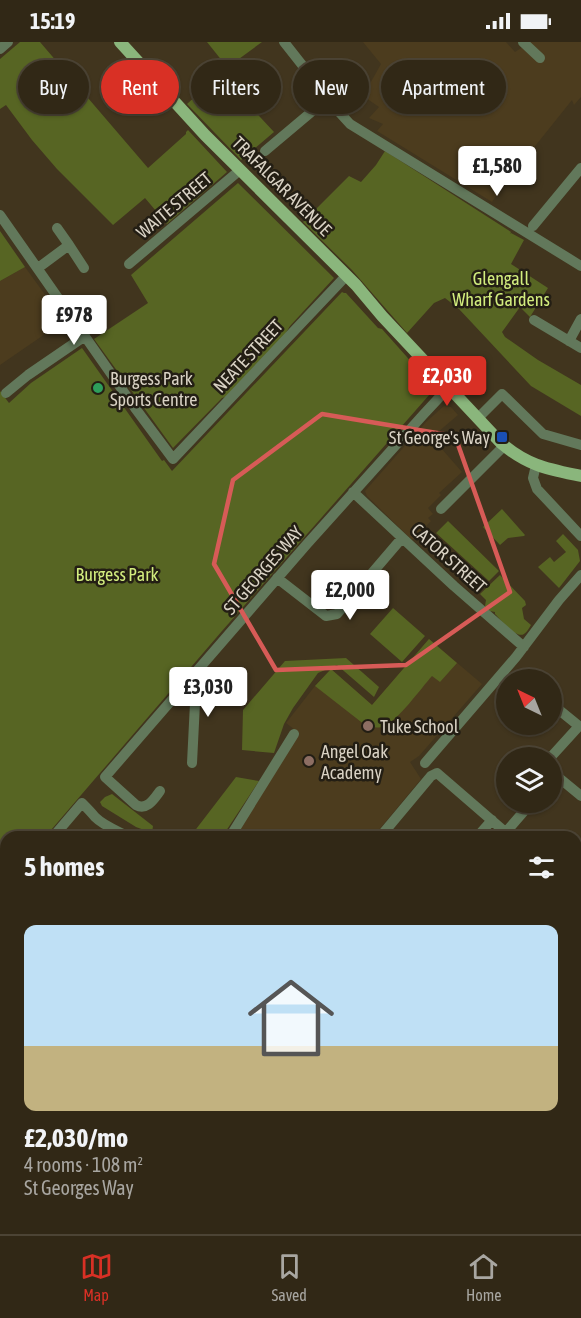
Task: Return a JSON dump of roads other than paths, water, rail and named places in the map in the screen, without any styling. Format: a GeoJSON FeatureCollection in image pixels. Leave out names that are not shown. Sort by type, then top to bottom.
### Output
{"type":"FeatureCollection","features":[{"type":"Feature","properties":{"kind":"main road","name":"TRAFALGAR AVENUE"},"geometry":{"type":"LineString","coordinates":[[120,42],[182,110],[346,276],[504,446],[536,465],[581,476]]}},
{"type":"Feature","properties":{"kind":"street"},"geometry":{"type":"LineString","coordinates":[[0,49],[8,42]]}},
{"type":"Feature","properties":{"kind":"street"},"geometry":{"type":"LineString","coordinates":[[284,42],[298,60]]}},
{"type":"Feature","properties":{"kind":"street"},"geometry":{"type":"LineString","coordinates":[[523,42],[540,58]]}},
{"type":"Feature","properties":{"kind":"street"},"geometry":{"type":"LineString","coordinates":[[265,151],[309,114]]}},
{"type":"Feature","properties":{"kind":"street"},"geometry":{"type":"LineString","coordinates":[[341,114],[350,124],[581,266]]}},
{"type":"Feature","properties":{"kind":"street"},"geometry":{"type":"LineString","coordinates":[[533,226],[581,168]]}},
{"type":"Feature","properties":{"kind":"street","name":"WAITE STREET"},"geometry":{"type":"LineString","coordinates":[[129,264],[240,170]]}},
{"type":"Feature","properties":{"kind":"street"},"geometry":{"type":"LineString","coordinates":[[0,215],[85,336],[6,393]]}},
{"type":"Feature","properties":{"kind":"street"},"geometry":{"type":"LineString","coordinates":[[57,228],[84,268]]}},
{"type":"Feature","properties":{"kind":"street"},"geometry":{"type":"LineString","coordinates":[[38,268],[69,245]]}},
{"type":"Feature","properties":{"kind":"street","name":"NEATE STREET"},"geometry":{"type":"LineString","coordinates":[[85,336],[173,459],[346,276]]}},
{"type":"Feature","properties":{"kind":"street"},"geometry":{"type":"LineString","coordinates":[[569,341],[581,319]]}},
{"type":"Feature","properties":{"kind":"street"},"geometry":{"type":"LineString","coordinates":[[534,320],[581,348]]}},
{"type":"Feature","properties":{"kind":"street","name":"ST GEORGES WAY"},"geometry":{"type":"LineString","coordinates":[[160,791],[146,807],[140,807],[105,777],[277,578],[449,387]]}},
{"type":"Feature","properties":{"kind":"street"},"geometry":{"type":"LineString","coordinates":[[478,418],[502,394],[543,434],[581,445]]}},
{"type":"Feature","properties":{"kind":"street"},"geometry":{"type":"LineString","coordinates":[[441,509],[504,446]]}},
{"type":"Feature","properties":{"kind":"street"},"geometry":{"type":"LineString","coordinates":[[536,465],[533,478],[537,489],[581,536]]}},
{"type":"Feature","properties":{"kind":"street","name":"CATOR STREET"},"geometry":{"type":"LineString","coordinates":[[353,492],[524,647]]}},
{"type":"Feature","properties":{"kind":"street"},"geometry":{"type":"LineString","coordinates":[[277,578],[326,615],[337,614],[402,538]]}},
{"type":"Feature","properties":{"kind":"street"},"geometry":{"type":"LineString","coordinates":[[425,764],[524,647],[581,575]]}},
{"type":"Feature","properties":{"kind":"street"},"geometry":{"type":"LineString","coordinates":[[184,686],[192,695],[195,703],[192,763]]}},
{"type":"Feature","properties":{"kind":"street"},"geometry":{"type":"LineString","coordinates":[[560,747],[579,726],[562,712]]}},
{"type":"Feature","properties":{"kind":"street"},"geometry":{"type":"LineString","coordinates":[[234,831],[294,734]]}},
{"type":"Feature","properties":{"kind":"street"},"geometry":{"type":"LineString","coordinates":[[385,831],[436,773],[504,831]]}},
{"type":"Feature","properties":{"kind":"street"},"geometry":{"type":"LineString","coordinates":[[562,780],[581,796]]}},
{"type":"Feature","properties":{"kind":"street"},"geometry":{"type":"LineString","coordinates":[[58,831],[80,806],[89,816],[94,816],[115,831]]}},
{"type":"Feature","properties":{"kind":"street"},"geometry":{"type":"LineString","coordinates":[[511,831],[524,813]]}},
{"type":"Feature","properties":{"kind":"street"},"geometry":{"type":"LineString","coordinates":[[482,831],[492,820]]}},
{"type":"Feature","properties":{"kind":"place","name":"Burgess Park Sports Centre"},"geometry":{"type":"Point","coordinates":[98,388]}},
{"type":"Feature","properties":{"kind":"place","name":"St George's Way"},"geometry":{"type":"Point","coordinates":[502,437]}},
{"type":"Feature","properties":{"kind":"place","name":"Tuke School"},"geometry":{"type":"Point","coordinates":[368,726]}},
{"type":"Feature","properties":{"kind":"place","name":"Angel Oak Academy"},"geometry":{"type":"Point","coordinates":[309,761]}},
{"type":"Feature","properties":{"kind":"park label","name":"Glengall Wharf Gardens"},"geometry":{"type":"Point","coordinates":[501,288]}},
{"type":"Feature","properties":{"kind":"park label","name":"Burgess Park"},"geometry":{"type":"Point","coordinates":[117,574]}}]}
